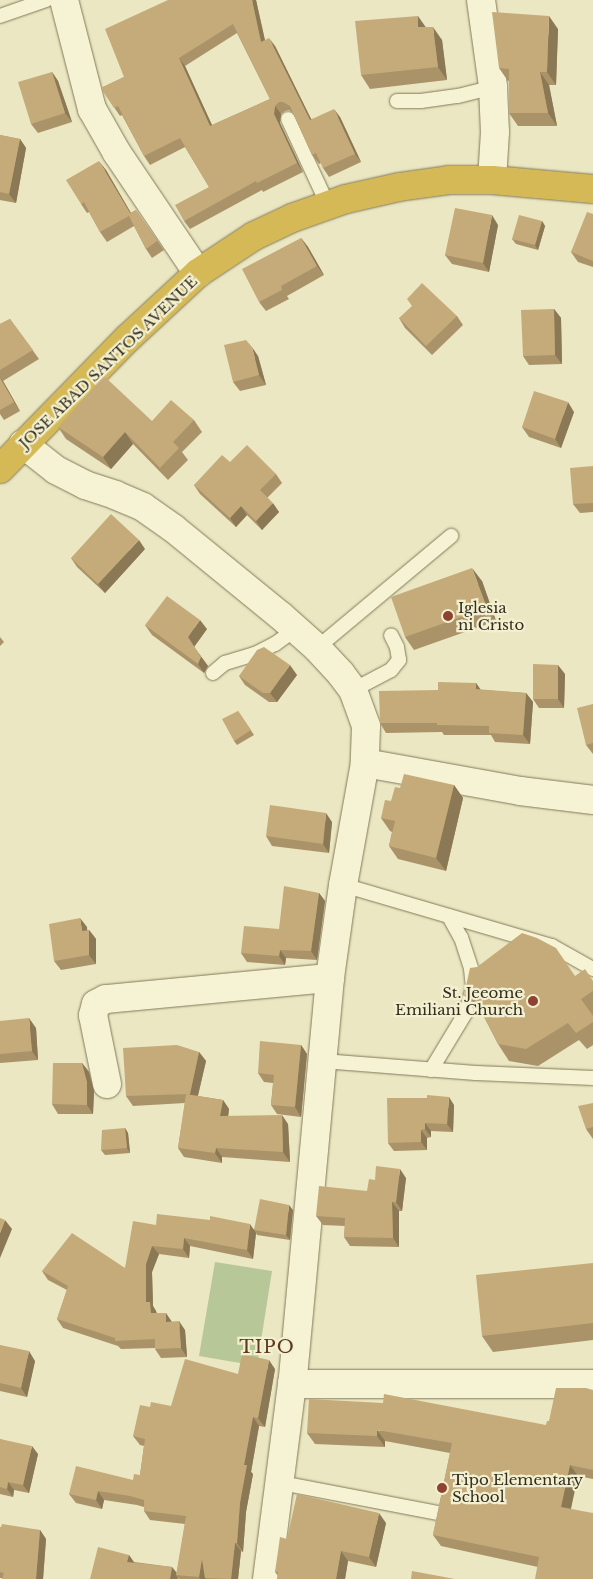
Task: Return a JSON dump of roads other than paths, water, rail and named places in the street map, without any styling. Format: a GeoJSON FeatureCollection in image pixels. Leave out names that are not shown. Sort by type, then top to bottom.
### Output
{"type":"FeatureCollection","features":[{"type":"Feature","properties":{"kind":"highway","name":"JOSE ABAD SANTOS AVENUE"},"geometry":{"type":"LineString","coordinates":[[0,469],[128,338],[198,273],[254,236],[292,218],[328,205],[399,186],[449,180],[492,180],[593,189]]}},
{"type":"Feature","properties":{"kind":"street"},"geometry":{"type":"LineString","coordinates":[[64,0],[92,109],[117,152],[198,273]]}},
{"type":"Feature","properties":{"kind":"street"},"geometry":{"type":"LineString","coordinates":[[482,0],[493,88],[496,132],[492,180]]}},
{"type":"Feature","properties":{"kind":"street"},"geometry":{"type":"LineString","coordinates":[[23,444],[56,470],[85,485],[115,494],[142,507],[173,528],[296,629],[317,648],[353,690],[366,726],[365,764],[343,885],[330,978],[292,1384],[281,1483],[267,1579]]}},
{"type":"Feature","properties":{"kind":"street"},"geometry":{"type":"LineString","coordinates":[[365,764],[520,790],[593,800]]}},
{"type":"Feature","properties":{"kind":"street"},"geometry":{"type":"LineString","coordinates":[[107,1084],[93,1015],[96,1004],[106,999],[330,978]]}},
{"type":"Feature","properties":{"kind":"street"},"geometry":{"type":"LineString","coordinates":[[292,1384],[593,1384]]}},
{"type":"Feature","properties":{"kind":"lane"},"geometry":{"type":"LineString","coordinates":[[0,16],[46,0]]}},
{"type":"Feature","properties":{"kind":"lane"},"geometry":{"type":"LineString","coordinates":[[397,101],[421,101],[458,96],[493,88]]}},
{"type":"Feature","properties":{"kind":"lane"},"geometry":{"type":"LineString","coordinates":[[288,119],[328,205]]}},
{"type":"Feature","properties":{"kind":"lane"},"geometry":{"type":"LineString","coordinates":[[317,648],[451,536]]}},
{"type":"Feature","properties":{"kind":"lane"},"geometry":{"type":"LineString","coordinates":[[213,673],[225,663],[255,654],[275,644],[296,629]]}},
{"type":"Feature","properties":{"kind":"lane"},"geometry":{"type":"LineString","coordinates":[[353,690],[391,670],[399,660],[397,647],[391,635]]}},
{"type":"Feature","properties":{"kind":"lane"},"geometry":{"type":"LineString","coordinates":[[343,885],[552,946],[593,969]]}},
{"type":"Feature","properties":{"kind":"lane"},"geometry":{"type":"LineString","coordinates":[[431,1070],[466,1012],[473,988],[471,968],[461,938],[449,916]]}},
{"type":"Feature","properties":{"kind":"lane"},"geometry":{"type":"LineString","coordinates":[[323,1061],[431,1070],[593,1078]]}},
{"type":"Feature","properties":{"kind":"lane"},"geometry":{"type":"LineString","coordinates":[[281,1483],[438,1513]]}},
{"type":"Feature","properties":{"kind":"place","name":"Iglesia ni Cristo"},"geometry":{"type":"Point","coordinates":[448,616]}},
{"type":"Feature","properties":{"kind":"place","name":"St. Jeeome Emiliani Church"},"geometry":{"type":"Point","coordinates":[533,1001]}},
{"type":"Feature","properties":{"kind":"place","name":"Tipo Elementary School"},"geometry":{"type":"Point","coordinates":[442,1488]}},
{"type":"Feature","properties":{"kind":"district","name":"TIPO"},"geometry":{"type":"Point","coordinates":[267,1347]}}]}
